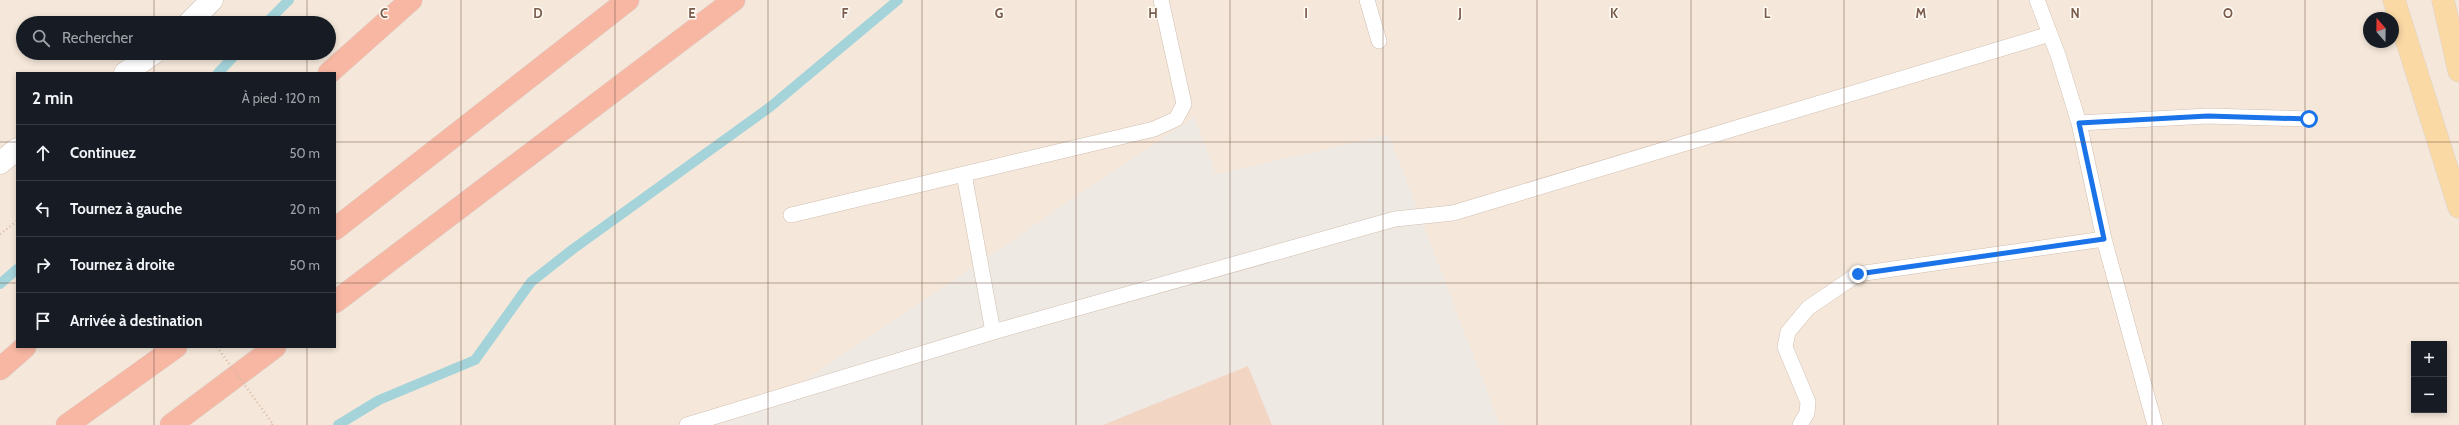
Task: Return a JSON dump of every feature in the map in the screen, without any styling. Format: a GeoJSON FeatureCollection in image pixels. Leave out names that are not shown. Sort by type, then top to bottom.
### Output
{"type":"FeatureCollection","features":[{"type":"Feature","properties":{"kind":"highway"},"geometry":{"type":"LineString","coordinates":[[330,72],[411,0]]}},
{"type":"Feature","properties":{"kind":"highway"},"geometry":{"type":"LineString","coordinates":[[336,228],[628,0]]}},
{"type":"Feature","properties":{"kind":"highway"},"geometry":{"type":"LineString","coordinates":[[336,301],[734,0]]}},
{"type":"Feature","properties":{"kind":"highway"},"geometry":{"type":"LineString","coordinates":[[0,369],[24,348]]}},
{"type":"Feature","properties":{"kind":"highway"},"geometry":{"type":"LineString","coordinates":[[67,425],[175,348]]}},
{"type":"Feature","properties":{"kind":"highway"},"geometry":{"type":"LineString","coordinates":[[171,425],[274,348]]}},
{"type":"Feature","properties":{"kind":"main road"},"geometry":{"type":"LineString","coordinates":[[2394,0],[2459,207]]}},
{"type":"Feature","properties":{"kind":"main road"},"geometry":{"type":"LineString","coordinates":[[2443,0],[2459,71]]}},
{"type":"Feature","properties":{"kind":"street"},"geometry":{"type":"LineString","coordinates":[[196,16],[212,0]]}},
{"type":"Feature","properties":{"kind":"street"},"geometry":{"type":"LineString","coordinates":[[126,72],[144,60]]}},
{"type":"Feature","properties":{"kind":"street"},"geometry":{"type":"LineString","coordinates":[[0,163],[16,150]]}},
{"type":"Feature","properties":{"kind":"lane"},"geometry":{"type":"LineString","coordinates":[[791,215],[1154,129],[1176,119],[1184,104],[1160,0]]}},
{"type":"Feature","properties":{"kind":"lane"},"geometry":{"type":"LineString","coordinates":[[1367,0],[1379,42]]}},
{"type":"Feature","properties":{"kind":"lane"},"geometry":{"type":"LineString","coordinates":[[2037,0],[2050,34],[2079,123],[2104,239],[2155,425]]}},
{"type":"Feature","properties":{"kind":"lane"},"geometry":{"type":"LineString","coordinates":[[687,425],[993,332],[1395,218],[1453,213],[2050,34]]}},
{"type":"Feature","properties":{"kind":"lane"},"geometry":{"type":"LineString","coordinates":[[2079,123],[2208,116],[2309,119]]}},
{"type":"Feature","properties":{"kind":"lane"},"geometry":{"type":"LineString","coordinates":[[964,174],[993,332]]}},
{"type":"Feature","properties":{"kind":"lane"},"geometry":{"type":"LineString","coordinates":[[1800,425],[1807,413],[1808,402],[1785,346],[1788,332],[1808,308],[1858,274],[2104,239]]}},
{"type":"Feature","properties":{"kind":"path"},"geometry":{"type":"LineString","coordinates":[[0,234],[16,222]]}},
{"type":"Feature","properties":{"kind":"path"},"geometry":{"type":"LineString","coordinates":[[218,348],[273,425]]}},
{"type":"Feature","properties":{"kind":"shaded area"},"geometry":{"type":"Polygon","coordinates":[[[0,0],[2459,0],[2459,425],[0,425],[0,0]]]}},
{"type":"Feature","properties":{"kind":"shaded area"},"geometry":{"type":"Polygon","coordinates":[[[1194,117],[1216,174],[1389,135],[1500,425],[719,425],[760,411],[1194,117]]]}},
{"type":"Feature","properties":{"kind":"building"},"geometry":{"type":"Polygon","coordinates":[[[1248,366],[1272,425],[1103,425],[1248,366]]]}},
{"type":"Feature","properties":{"kind":"waterway"},"geometry":{"type":"LineString","coordinates":[[273,16],[289,0]]}},
{"type":"Feature","properties":{"kind":"waterway"},"geometry":{"type":"LineString","coordinates":[[338,425],[379,400],[475,360],[531,282],[573,249],[770,107],[898,0]]}},
{"type":"Feature","properties":{"kind":"waterway"},"geometry":{"type":"LineString","coordinates":[[219,72],[230,60]]}},
{"type":"Feature","properties":{"kind":"waterway"},"geometry":{"type":"LineString","coordinates":[[0,284],[16,270]]}},
{"type":"Feature","properties":{"kind":"route"},"geometry":{"type":"LineString","coordinates":[[1858,274],[2104,239],[2079,123],[2162,120],[2208,116],[2309,119]]}}]}
